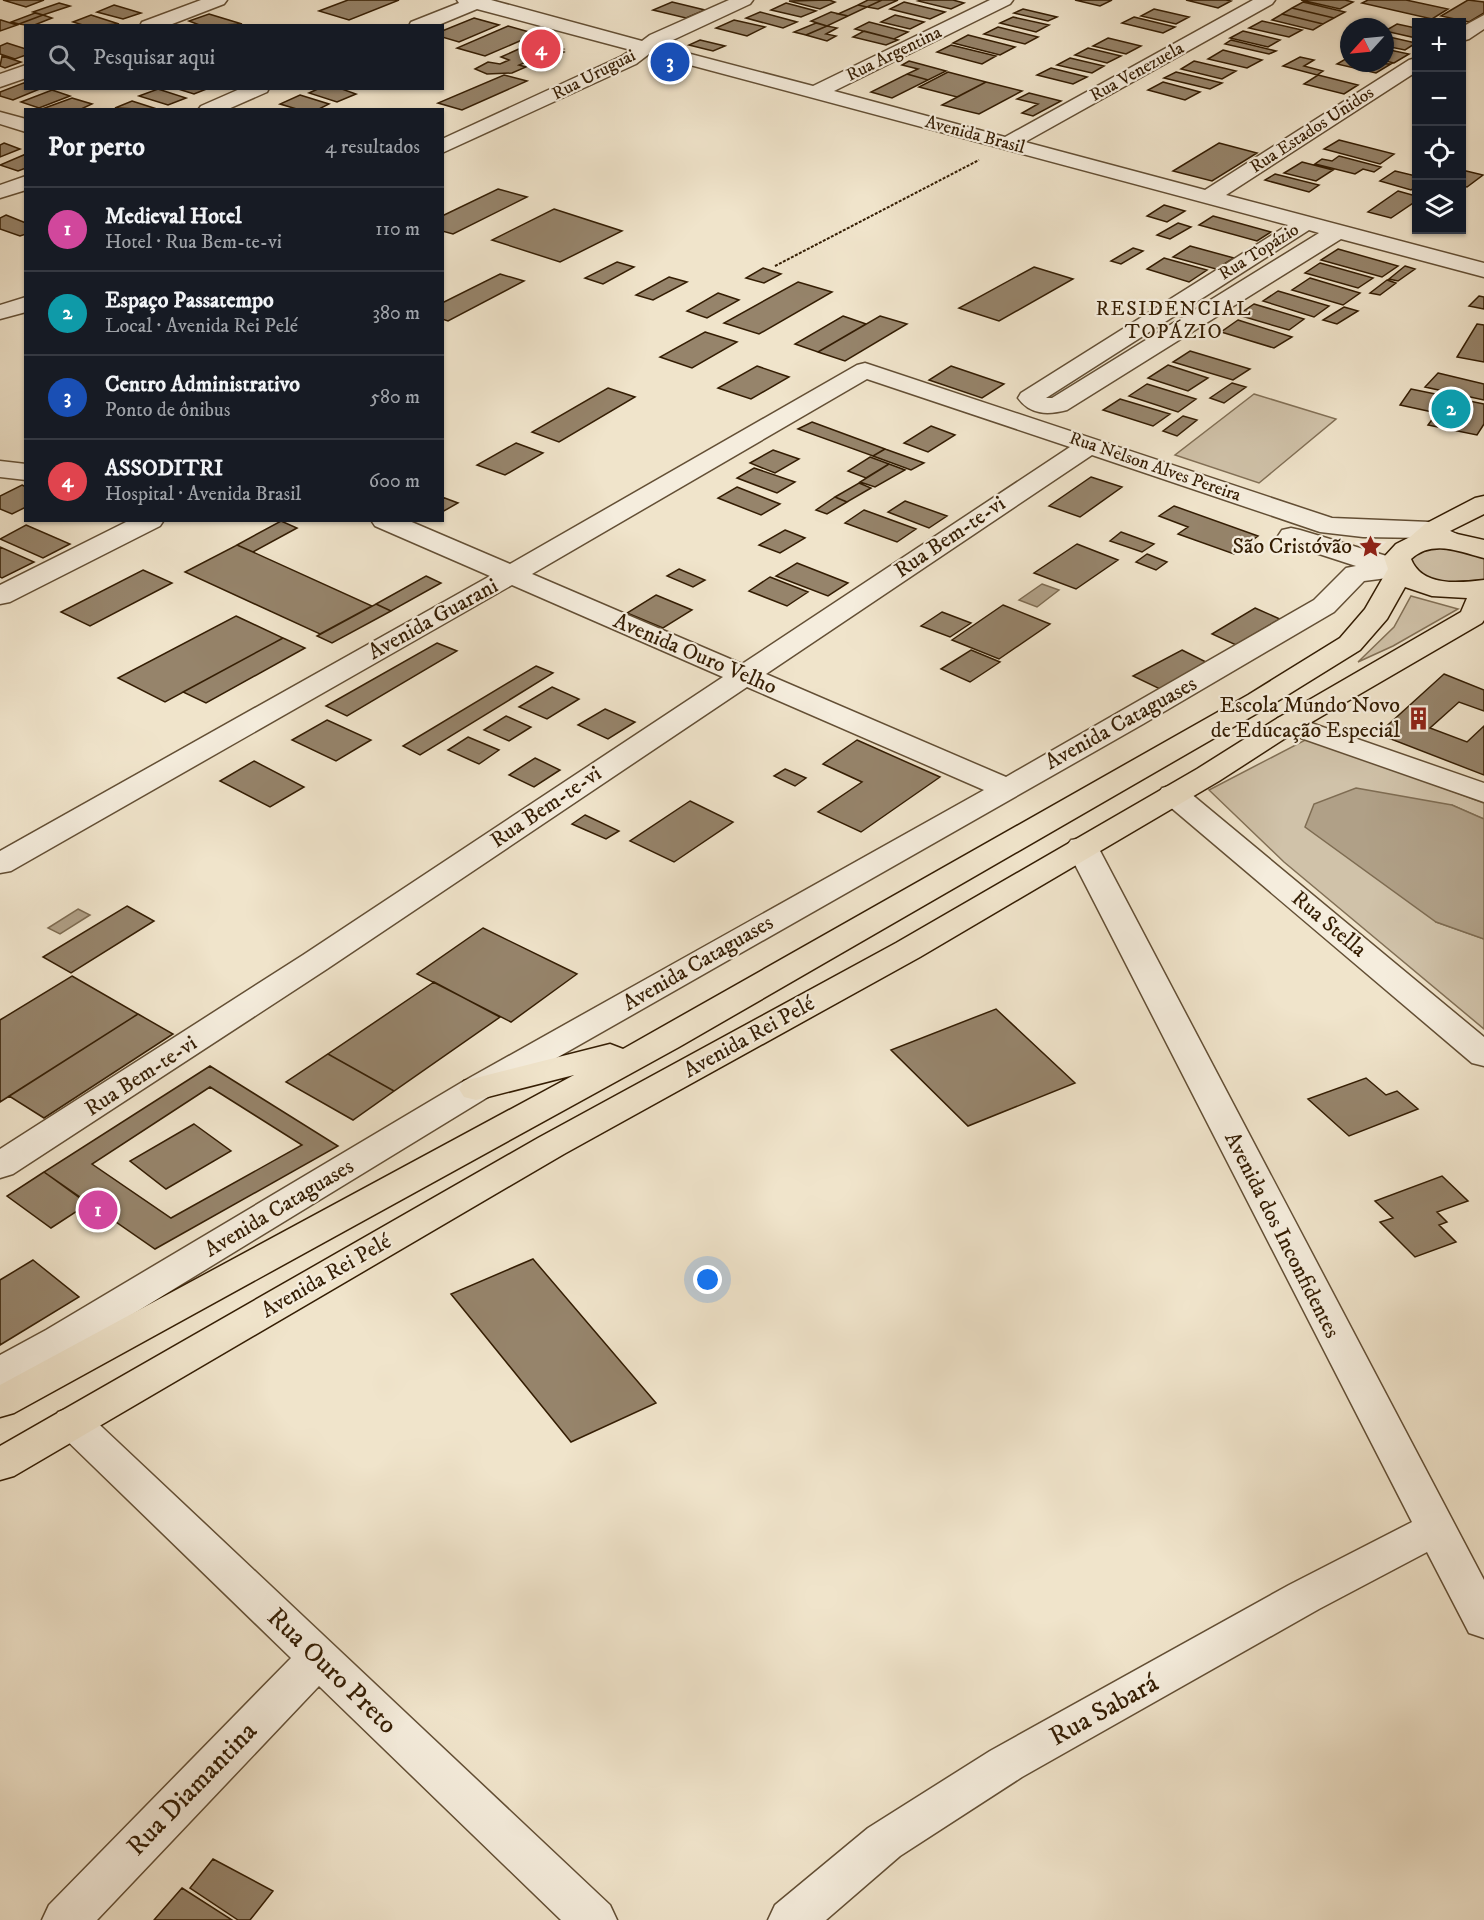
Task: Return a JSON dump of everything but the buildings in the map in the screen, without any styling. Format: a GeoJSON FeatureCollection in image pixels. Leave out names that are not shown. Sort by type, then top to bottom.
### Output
{"type":"FeatureCollection","features":[{"type":"Feature","properties":{"kind":"main road","name":"Avenida Rei Pelé"},"geometry":{"type":"LineString","coordinates":[[0,1403],[667,1040],[1248,706],[1350,644],[1377,613],[1400,569],[1397,557],[1405,547],[1433,537],[1484,504]]}},
{"type":"Feature","properties":{"kind":"main road"},"geometry":{"type":"LineString","coordinates":[[1433,537],[1465,543],[1484,550]]}},
{"type":"Feature","properties":{"kind":"main road"},"geometry":{"type":"LineString","coordinates":[[1400,569],[1412,579],[1449,591],[1484,588]]}},
{"type":"Feature","properties":{"kind":"main road","name":"Avenida Rei Pelé"},"geometry":{"type":"LineString","coordinates":[[0,1465],[552,1146],[908,950],[1173,794],[1208,776],[1288,724],[1472,617],[1484,592]]}},
{"type":"Feature","properties":{"kind":"main road"},"geometry":{"type":"LineString","coordinates":[[477,1089],[667,1040]]}},
{"type":"Feature","properties":{"kind":"street"},"geometry":{"type":"LineString","coordinates":[[154,24],[218,0]]}},
{"type":"Feature","properties":{"kind":"street","name":"Rua Uruguai"},"geometry":{"type":"LineString","coordinates":[[444,146],[630,60],[657,39],[744,0]]}},
{"type":"Feature","properties":{"kind":"street","name":"Rua Argentina"},"geometry":{"type":"LineString","coordinates":[[815,93],[1004,0]]}},
{"type":"Feature","properties":{"kind":"street","name":"Rua Venezuela"},"geometry":{"type":"LineString","coordinates":[[1007,144],[1266,0]]}},
{"type":"Feature","properties":{"kind":"street"},"geometry":{"type":"LineString","coordinates":[[422,24],[474,1]]}},
{"type":"Feature","properties":{"kind":"street","name":"Avenida Brasil"},"geometry":{"type":"LineString","coordinates":[[474,1],[1484,270]]}},
{"type":"Feature","properties":{"kind":"street"},"geometry":{"type":"LineString","coordinates":[[1466,32],[1484,21]]}},
{"type":"Feature","properties":{"kind":"street","name":"Rua Estados Unidos"},"geometry":{"type":"LineString","coordinates":[[1208,197],[1412,67]]}},
{"type":"Feature","properties":{"kind":"street"},"geometry":{"type":"LineString","coordinates":[[0,81],[24,72]]}},
{"type":"Feature","properties":{"kind":"street"},"geometry":{"type":"LineString","coordinates":[[213,108],[255,90]]}},
{"type":"Feature","properties":{"kind":"street"},"geometry":{"type":"LineString","coordinates":[[0,117],[24,125]]}},
{"type":"Feature","properties":{"kind":"street"},"geometry":{"type":"LineString","coordinates":[[0,192],[24,183]]}},
{"type":"Feature","properties":{"kind":"street","name":"Rua Topázio"},"geometry":{"type":"LineString","coordinates":[[1306,223],[1159,314],[1030,398],[1040,406],[1058,405],[1338,231]]}},
{"type":"Feature","properties":{"kind":"street"},"geometry":{"type":"LineString","coordinates":[[0,312],[24,305]]}},
{"type":"Feature","properties":{"kind":"street"},"geometry":{"type":"LineString","coordinates":[[1159,314],[1191,324]]}},
{"type":"Feature","properties":{"kind":"street","name":"Avenida Guarani"},"geometry":{"type":"LineString","coordinates":[[0,864],[509,576],[865,370]]}},
{"type":"Feature","properties":{"kind":"street","name":"Rua Nelson Alves Pereira"},"geometry":{"type":"LineString","coordinates":[[865,370],[1329,526],[1433,537]]}},
{"type":"Feature","properties":{"kind":"street","name":"Rua Nelson Alves Pereira"},"geometry":{"type":"LineString","coordinates":[[843,383],[1323,547],[1400,569]]}},
{"type":"Feature","properties":{"kind":"street","name":"Rua Bem-te-vi"},"geometry":{"type":"LineString","coordinates":[[0,1166],[305,969],[1067,458],[1090,445]]}},
{"type":"Feature","properties":{"kind":"street"},"geometry":{"type":"LineString","coordinates":[[0,469],[24,472]]}},
{"type":"Feature","properties":{"kind":"street"},"geometry":{"type":"LineString","coordinates":[[0,596],[147,522]]}},
{"type":"Feature","properties":{"kind":"street","name":"Avenida Ouro Velho"},"geometry":{"type":"LineString","coordinates":[[388,522],[509,576],[1006,788]]}},
{"type":"Feature","properties":{"kind":"street","name":"Avenida Cataguases"},"geometry":{"type":"LineString","coordinates":[[0,1373],[70,1334],[477,1089],[1133,718],[1324,606],[1356,574],[1400,569]]}},
{"type":"Feature","properties":{"kind":"street"},"geometry":{"type":"LineString","coordinates":[[1288,724],[1484,794]]}},
{"type":"Feature","properties":{"kind":"street","name":"Rua Stella"},"geometry":{"type":"LineString","coordinates":[[1173,794],[1484,1055]]}},
{"type":"Feature","properties":{"kind":"street","name":"Avenida dos Inconfidentes"},"geometry":{"type":"LineString","coordinates":[[1082,848],[1484,1622]]}},
{"type":"Feature","properties":{"kind":"street","name":"Rua Ouro Preto"},"geometry":{"type":"LineString","coordinates":[[72,1422],[593,1920]]}},
{"type":"Feature","properties":{"kind":"street","name":"Rua Sabará"},"geometry":{"type":"LineString","coordinates":[[792,1920],[884,1842],[1006,1764],[1304,1597],[1434,1529]]}},
{"type":"Feature","properties":{"kind":"street","name":"Rua Diamantina"},"geometry":{"type":"LineString","coordinates":[[66,1920],[318,1658]]}},
{"type":"Feature","properties":{"kind":"path"},"geometry":{"type":"LineString","coordinates":[[775,266],[980,160]]}},
{"type":"Feature","properties":{"kind":"shaded area"},"geometry":{"type":"Polygon","coordinates":[[[1254,394],[1336,419],[1259,483],[1175,455],[1254,394]]]}},
{"type":"Feature","properties":{"kind":"shaded area"},"geometry":{"type":"Polygon","coordinates":[[[1438,546],[1464,549],[1484,558],[1484,580],[1435,583],[1414,574],[1407,561],[1416,550],[1438,546]]]}},
{"type":"Feature","properties":{"kind":"shaded area"},"geometry":{"type":"Polygon","coordinates":[[[1042,584],[1059,590],[1037,607],[1019,600],[1042,584]]]}},
{"type":"Feature","properties":{"kind":"shaded area"},"geometry":{"type":"Polygon","coordinates":[[[1411,596],[1458,609],[1393,646],[1358,662],[1394,627],[1411,596]]]}},
{"type":"Feature","properties":{"kind":"shaded area"},"geometry":{"type":"Polygon","coordinates":[[[1309,738],[1484,803],[1484,819],[1452,805],[1436,922],[1484,939],[1484,1029],[1284,862],[1209,790],[1309,738]]]}},
{"type":"Feature","properties":{"kind":"shaded area"},"geometry":{"type":"Polygon","coordinates":[[[1356,788],[1452,805],[1484,819],[1484,939],[1436,922],[1305,827],[1314,804],[1356,788]]]}},
{"type":"Feature","properties":{"kind":"shaded area"},"geometry":{"type":"Polygon","coordinates":[[[78,909],[90,915],[60,934],[48,928],[78,909]]]}},
{"type":"Feature","properties":{"kind":"place","name":"ASSODITRI"},"geometry":{"type":"Point","coordinates":[541,49]}},
{"type":"Feature","properties":{"kind":"place","name":"Centro Administrativo"},"geometry":{"type":"Point","coordinates":[670,62]}},
{"type":"Feature","properties":{"kind":"place","name":"Espaço Passatempo"},"geometry":{"type":"Point","coordinates":[1451,409]}},
{"type":"Feature","properties":{"kind":"place","name":"São Cristóvão"},"geometry":{"type":"Point","coordinates":[1370,546]}},
{"type":"Feature","properties":{"kind":"place","name":"Escola Mundo Novo de Educação Especial"},"geometry":{"type":"Point","coordinates":[1418,718]}},
{"type":"Feature","properties":{"kind":"place","name":"Medieval Hotel"},"geometry":{"type":"Point","coordinates":[98,1210]}},
{"type":"Feature","properties":{"kind":"district","name":"RESIDENCIAL TOPÁZIO"},"geometry":{"type":"Point","coordinates":[1174,320]}}]}
